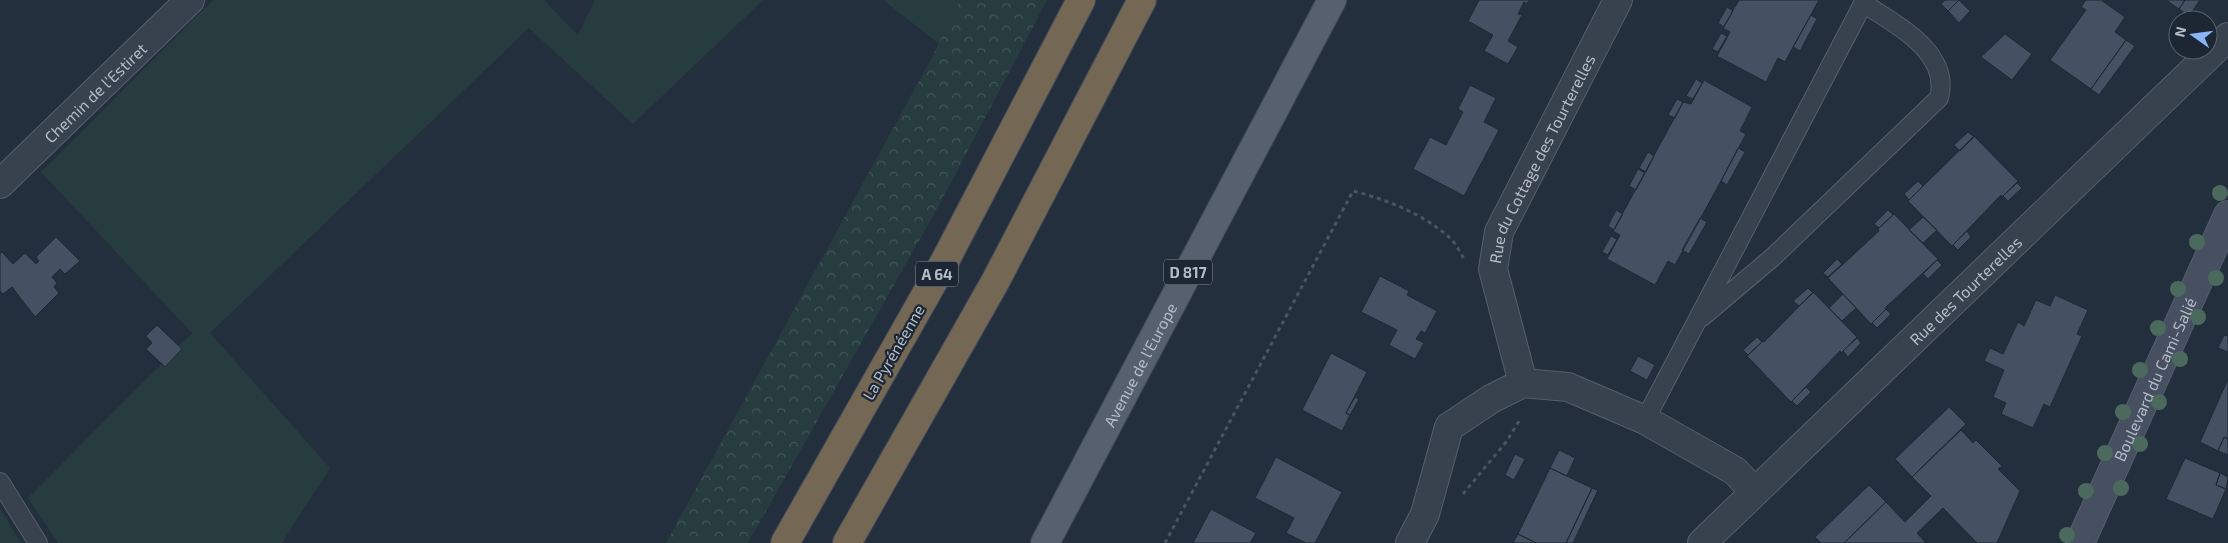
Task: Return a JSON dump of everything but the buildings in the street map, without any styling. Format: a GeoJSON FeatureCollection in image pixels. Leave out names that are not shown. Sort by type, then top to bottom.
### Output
{"type":"FeatureCollection","features":[{"type":"Feature","properties":{"kind":"highway","name":"La Pyrénéenne"},"geometry":{"type":"LineString","coordinates":[[785,543],[946,259],[1082,0]]}},
{"type":"Feature","properties":{"kind":"highway"},"geometry":{"type":"LineString","coordinates":[[847,543],[995,282],[1142,0]]}},
{"type":"Feature","properties":{"kind":"main road","name":"Avenue de l'Europe"},"geometry":{"type":"LineString","coordinates":[[1045,543],[1332,0]]}},
{"type":"Feature","properties":{"kind":"street","name":"Chemin de l'Estiret"},"geometry":{"type":"LineString","coordinates":[[0,184],[190,0]]}},
{"type":"Feature","properties":{"kind":"street","name":"Rue du Cottage des Tourterelles"},"geometry":{"type":"LineString","coordinates":[[1533,384],[1493,270],[1499,232],[1618,0]]}},
{"type":"Feature","properties":{"kind":"street","name":"Rue des Tourterelles"},"geometry":{"type":"LineString","coordinates":[[1702,543],[2228,37]]}},
{"type":"Feature","properties":{"kind":"street","name":"Boulevard du Cami-Salié"},"geometry":{"type":"LineString","coordinates":[[2080,543],[2228,215]]}},
{"type":"Feature","properties":{"kind":"street"},"geometry":{"type":"LineString","coordinates":[[1410,543],[1425,514],[1448,427],[1491,399],[1533,384],[1568,387],[1645,420],[1736,472],[1754,491]]}},
{"type":"Feature","properties":{"kind":"lane"},"geometry":{"type":"LineString","coordinates":[[1645,420],[1696,322],[1864,2],[1900,26],[1930,53],[1940,70],[1942,86],[1939,98],[1773,258],[1696,322]]}},
{"type":"Feature","properties":{"kind":"lane"},"geometry":{"type":"LineString","coordinates":[[0,482],[38,543]]}},
{"type":"Feature","properties":{"kind":"path"},"geometry":{"type":"LineString","coordinates":[[1165,543],[1353,191],[1404,208],[1452,240],[1465,261],[1471,279],[1493,270]]}},
{"type":"Feature","properties":{"kind":"path"},"geometry":{"type":"LineString","coordinates":[[1462,496],[1506,442],[1533,384]]}},
{"type":"Feature","properties":{"kind":"green space"},"geometry":{"type":"Polygon","coordinates":[[[213,0],[544,0],[578,35],[595,0],[763,0],[633,124],[529,28],[210,333],[330,468],[282,543],[58,543],[28,498],[192,333],[41,172],[213,0]]]}},
{"type":"Feature","properties":{"kind":"green space"},"geometry":{"type":"Polygon","coordinates":[[[883,0],[960,0],[939,44],[883,0]]]}},
{"type":"Feature","properties":{"kind":"green space"},"geometry":{"type":"Polygon","coordinates":[[[960,0],[1047,0],[937,209],[748,543],[666,543],[930,61],[960,0]]]}},
{"type":"Feature","properties":{"kind":"green space"},"geometry":{"type":"Polygon","coordinates":[[[0,508],[21,543],[0,543],[0,508]]]}}]}
